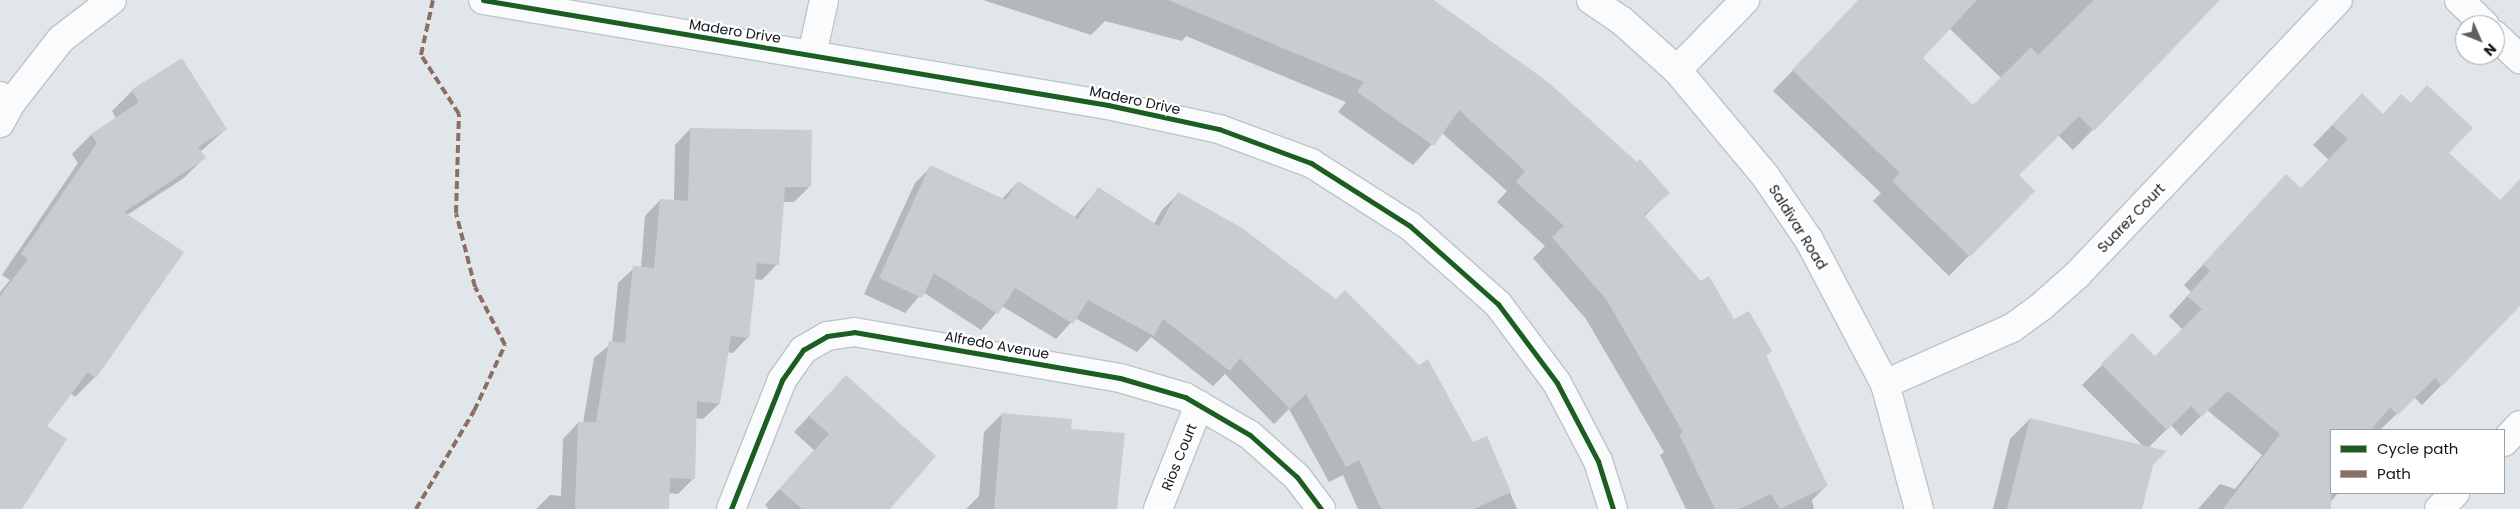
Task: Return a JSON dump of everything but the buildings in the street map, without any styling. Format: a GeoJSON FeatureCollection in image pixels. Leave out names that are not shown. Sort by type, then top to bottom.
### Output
{"type":"FeatureCollection","features":[{"type":"Feature","properties":{"kind":"street"},"geometry":{"type":"LineString","coordinates":[[4,108],[62,39],[112,0]]}},
{"type":"Feature","properties":{"kind":"street","name":"Madero Drive"},"geometry":{"type":"LineString","coordinates":[[483,0],[1108,105],[1219,129],[1311,163],[1410,226],[1498,304],[1556,383],[1598,461],[1614,509]]}},
{"type":"Feature","properties":{"kind":"street"},"geometry":{"type":"LineString","coordinates":[[812,55],[824,0]]}},
{"type":"Feature","properties":{"kind":"street","name":"Saldivar Road"},"geometry":{"type":"LineString","coordinates":[[1591,0],[1621,20],[1677,70],[1766,177],[1809,240],[1885,384],[1919,509]]}},
{"type":"Feature","properties":{"kind":"street"},"geometry":{"type":"LineString","coordinates":[[1677,70],[1745,0]]}},
{"type":"Feature","properties":{"kind":"street","name":"Suarez Court"},"geometry":{"type":"LineString","coordinates":[[1885,384],[2012,328],[2042,306],[2077,275],[2338,0]]}},
{"type":"Feature","properties":{"kind":"street"},"geometry":{"type":"LineString","coordinates":[[2459,0],[2475,15]]}},
{"type":"Feature","properties":{"kind":"street"},"geometry":{"type":"LineString","coordinates":[[2505,45],[2520,59]]}},
{"type":"Feature","properties":{"kind":"street","name":"Alfredo Avenue"},"geometry":{"type":"LineString","coordinates":[[731,509],[782,380],[802,350],[827,336],[854,332],[1120,378],[1185,397],[1250,435],[1297,477],[1321,509]]}},
{"type":"Feature","properties":{"kind":"street","name":"Rios Court"},"geometry":{"type":"LineString","coordinates":[[1158,509],[1200,405]]}},
{"type":"Feature","properties":{"kind":"street"},"geometry":{"type":"LineString","coordinates":[[2505,441],[2520,425]]}},
{"type":"Feature","properties":{"kind":"street"},"geometry":{"type":"LineString","coordinates":[[2440,509],[2454,494]]}},
{"type":"Feature","properties":{"kind":"marked path"},"geometry":{"type":"LineString","coordinates":[[416,509],[474,411],[505,345],[475,287],[456,213],[459,114],[421,55],[433,0]]}},
{"type":"Feature","properties":{"kind":"cycle path"},"geometry":{"type":"LineString","coordinates":[[483,0],[1108,105],[1219,129],[1311,163],[1410,226],[1498,304],[1557,383],[1598,461],[1613,509]]}},
{"type":"Feature","properties":{"kind":"cycle path"},"geometry":{"type":"LineString","coordinates":[[731,509],[782,380],[803,350],[827,336],[854,332],[1120,378],[1185,397],[1250,435],[1297,477],[1321,509]]}}]}
